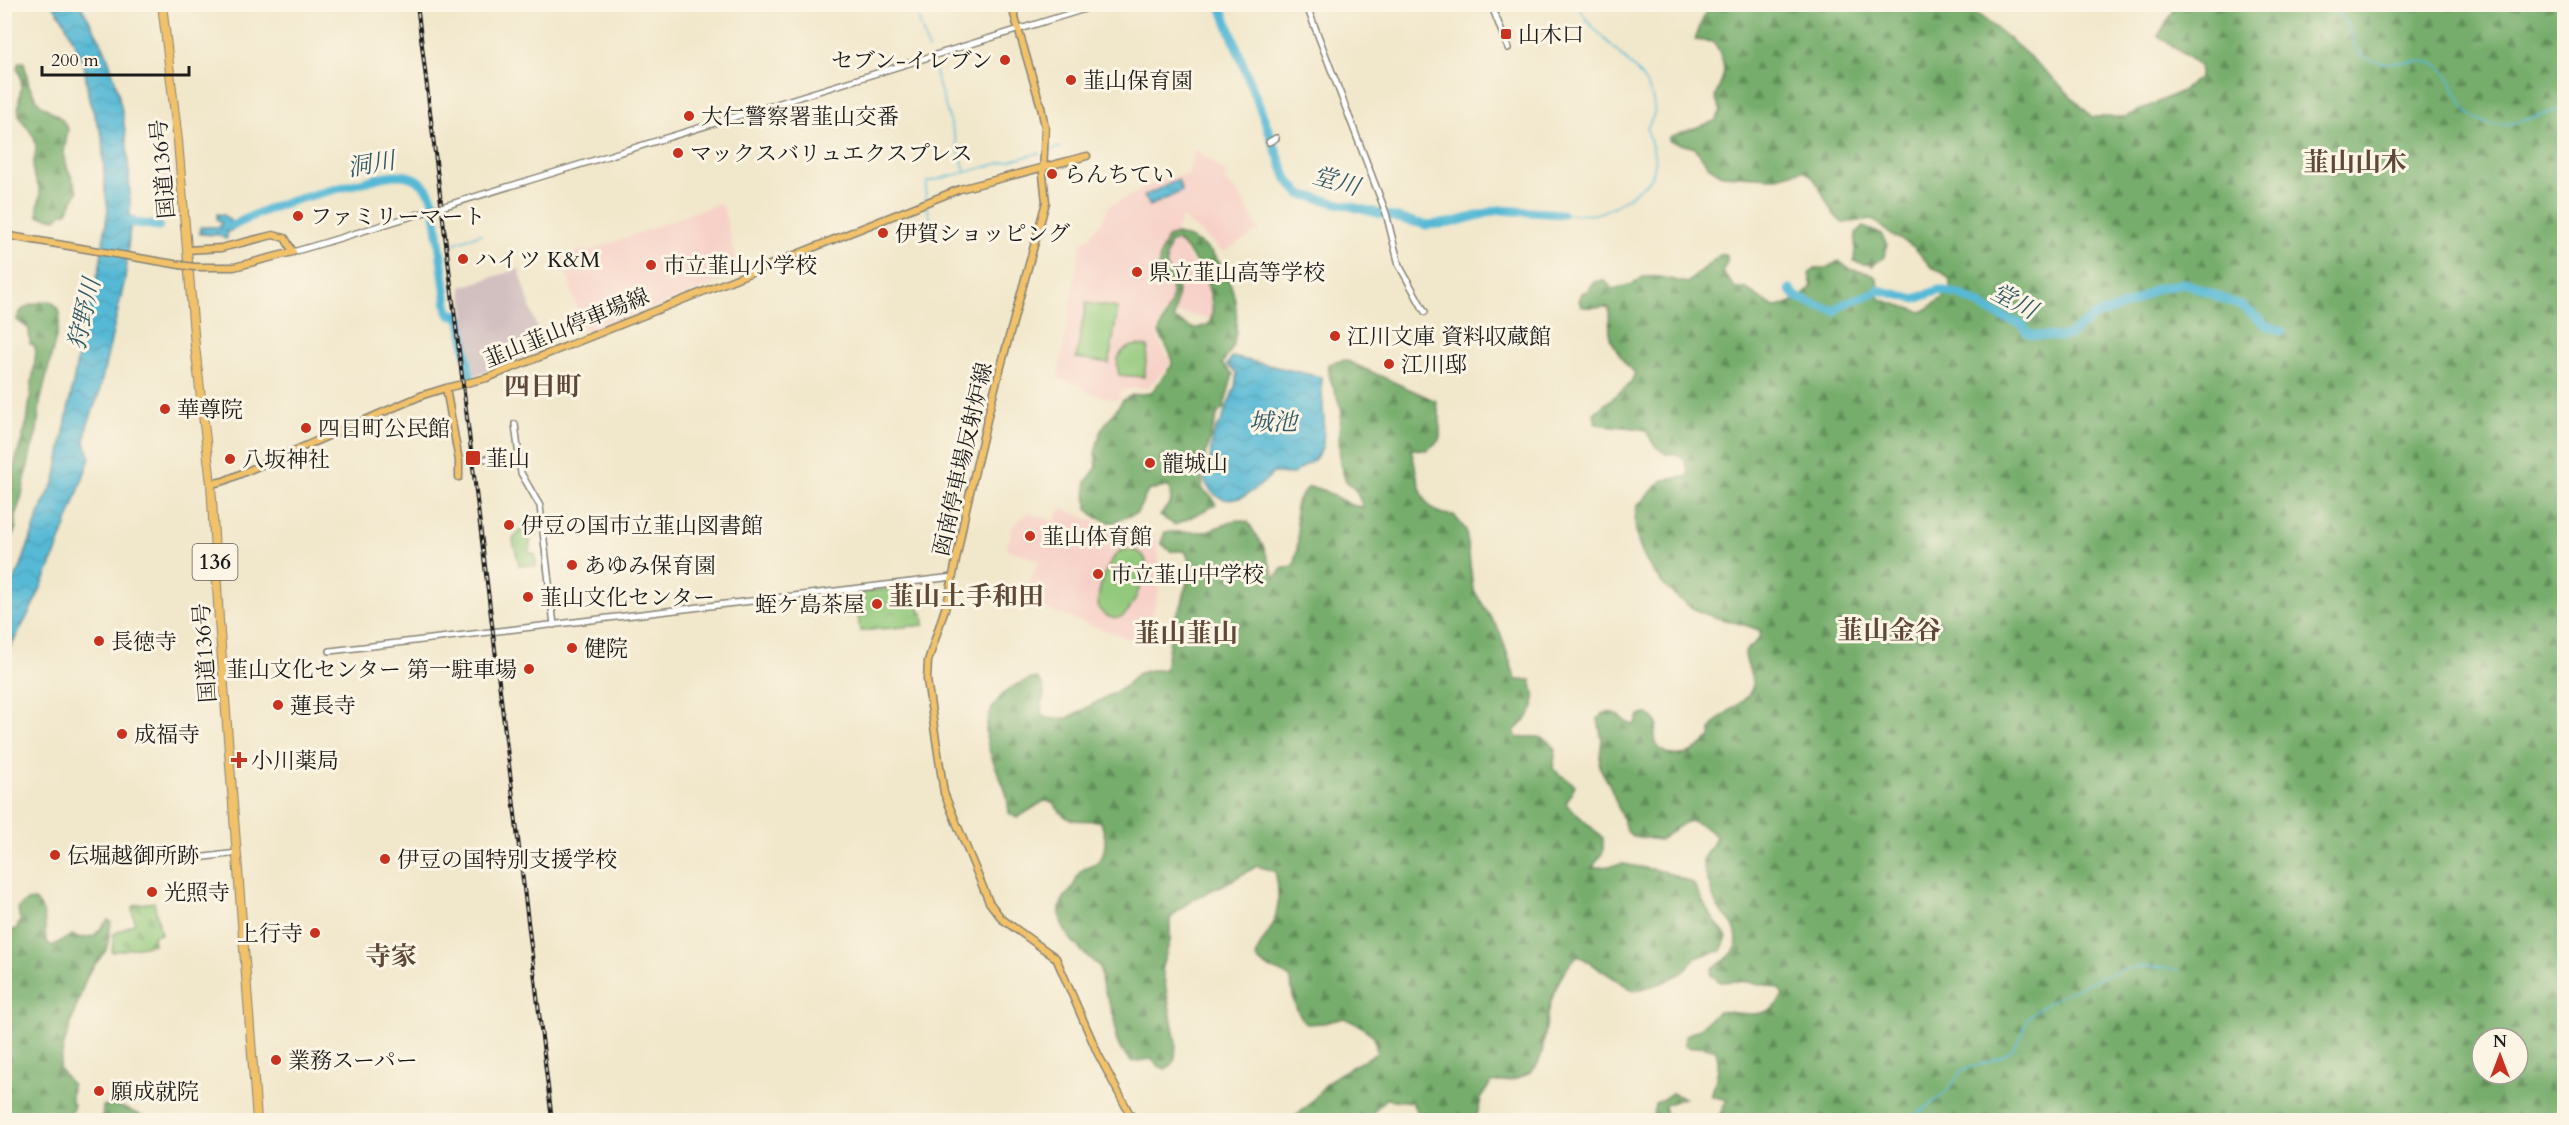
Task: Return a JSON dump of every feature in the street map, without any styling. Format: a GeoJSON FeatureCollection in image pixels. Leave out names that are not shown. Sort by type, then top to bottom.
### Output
{"type":"FeatureCollection","features":[{"type":"Feature","properties":{"kind":"highway","name":"国道136号"},"geometry":{"type":"LineString","coordinates":[[162,4],[178,141],[211,484],[257,1120]]}},
{"type":"Feature","properties":{"kind":"main road","name":"函南停車場反射炉線"},"geometry":{"type":"LineString","coordinates":[[1011,4],[1040,98],[1045,127],[1046,202],[987,422],[953,577],[927,669],[944,794],[989,902],[1002,919],[1056,958],[1109,1075],[1133,1120]]}},
{"type":"Feature","properties":{"kind":"main road","name":"韮山韮山停車場線"},"geometry":{"type":"LineString","coordinates":[[211,484],[224,481],[423,395],[488,378],[960,189],[1087,156]]}},
{"type":"Feature","properties":{"kind":"main road"},"geometry":{"type":"LineString","coordinates":[[4,234],[180,265],[222,268],[243,266],[292,252],[285,238],[273,234],[221,248],[187,250]]}},
{"type":"Feature","properties":{"kind":"main road"},"geometry":{"type":"LineString","coordinates":[[446,388],[459,461],[459,477]]}},
{"type":"Feature","properties":{"kind":"street"},"geometry":{"type":"LineString","coordinates":[[292,252],[1101,4]]}},
{"type":"Feature","properties":{"kind":"street"},"geometry":{"type":"LineString","coordinates":[[1305,4],[1386,213],[1399,266],[1425,312]]}},
{"type":"Feature","properties":{"kind":"street"},"geometry":{"type":"LineString","coordinates":[[1491,4],[1508,48]]}},
{"type":"Feature","properties":{"kind":"street"},"geometry":{"type":"LineString","coordinates":[[1269,142],[1276,138]]}},
{"type":"Feature","properties":{"kind":"street"},"geometry":{"type":"LineString","coordinates":[[515,424],[521,472],[540,506],[554,625]]}},
{"type":"Feature","properties":{"kind":"street"},"geometry":{"type":"LineString","coordinates":[[486,459],[518,456]]}},
{"type":"Feature","properties":{"kind":"street"},"geometry":{"type":"LineString","coordinates":[[330,651],[953,577]]}},
{"type":"Feature","properties":{"kind":"street"},"geometry":{"type":"LineString","coordinates":[[145,853],[154,852],[196,858],[237,853]]}},
{"type":"Feature","properties":{"kind":"shaded area","name":"県立韮山高等学校"},"geometry":{"type":"Polygon","coordinates":[[[1194,150],[1228,174],[1224,180],[1239,194],[1260,230],[1223,252],[1182,217],[1175,233],[1209,292],[1212,319],[1164,311],[1156,333],[1163,350],[1169,357],[1170,364],[1148,387],[1122,390],[1118,400],[1088,393],[1081,386],[1058,379],[1081,243],[1089,238],[1105,216],[1109,206],[1168,177],[1188,175],[1194,150]]]}},
{"type":"Feature","properties":{"kind":"shaded area","name":"市立韮山小学校"},"geometry":{"type":"Polygon","coordinates":[[[717,204],[723,207],[739,273],[586,336],[561,257],[582,250],[590,251],[717,204]]]}},
{"type":"Feature","properties":{"kind":"shaded area"},"geometry":{"type":"Polygon","coordinates":[[[519,269],[543,349],[474,376],[461,287],[519,269]]]}},
{"type":"Feature","properties":{"kind":"shaded area","name":"市立韮山中学校"},"geometry":{"type":"Polygon","coordinates":[[[1061,508],[1118,531],[1142,525],[1153,534],[1162,580],[1144,644],[1020,600],[1040,561],[1007,549],[1013,526],[1028,512],[1055,522],[1061,508]]]}},
{"type":"Feature","properties":{"kind":"green space"},"geometry":{"type":"Polygon","coordinates":[[[1708,5],[1971,5],[1969,8],[2018,46],[2092,117],[2125,117],[2180,92],[2200,77],[2200,66],[2158,36],[2177,5],[2564,5],[2564,1120],[1717,1120],[1727,1100],[1711,1096],[1718,1068],[1716,1050],[1702,1046],[1688,1048],[1684,1045],[1685,1036],[1697,1030],[1719,1011],[1746,1014],[1764,1012],[1778,1004],[1783,995],[1780,989],[1750,982],[1720,982],[1711,975],[1712,968],[1733,952],[1737,940],[1733,925],[1717,906],[1703,864],[1704,856],[1716,836],[1691,821],[1680,825],[1659,840],[1632,836],[1627,831],[1610,786],[1599,766],[1602,739],[1598,719],[1602,714],[1611,712],[1633,725],[1639,715],[1648,714],[1657,723],[1655,738],[1661,749],[1673,755],[1690,752],[1710,738],[1715,723],[1749,695],[1753,683],[1745,651],[1758,640],[1761,631],[1710,616],[1689,606],[1662,583],[1643,555],[1635,522],[1637,506],[1663,480],[1689,476],[1688,471],[1680,456],[1666,454],[1654,445],[1643,429],[1596,424],[1594,413],[1630,384],[1635,373],[1624,362],[1610,338],[1609,308],[1584,307],[1579,301],[1582,293],[1587,291],[1594,282],[1604,280],[1613,289],[1633,284],[1643,277],[1660,277],[1687,283],[1721,254],[1727,256],[1727,263],[1722,272],[1735,288],[1745,288],[1774,307],[1791,303],[1804,295],[1812,286],[1809,274],[1815,268],[1826,268],[1839,261],[1849,269],[1872,274],[1877,279],[1879,297],[1882,300],[1922,312],[1947,295],[1950,291],[1950,280],[1941,271],[1931,267],[1914,247],[1890,234],[1872,219],[1843,223],[1832,211],[1815,181],[1803,170],[1773,178],[1722,175],[1708,166],[1695,148],[1669,141],[1669,137],[1715,121],[1721,111],[1715,97],[1724,69],[1714,42],[1695,40],[1708,5]]]}},
{"type":"Feature","properties":{"kind":"green space"},"geometry":{"type":"Polygon","coordinates":[[[19,62],[24,62],[29,86],[39,103],[62,119],[68,129],[64,153],[67,167],[78,191],[67,212],[62,213],[56,219],[38,216],[40,190],[33,168],[35,141],[22,121],[18,108],[21,85],[17,68],[19,62]]]}},
{"type":"Feature","properties":{"kind":"green space"},"geometry":{"type":"Polygon","coordinates":[[[1863,227],[1881,234],[1887,245],[1884,257],[1872,266],[1869,263],[1854,261],[1856,233],[1863,227]]]}},
{"type":"Feature","properties":{"kind":"green space"},"geometry":{"type":"Polygon","coordinates":[[[1176,234],[1193,240],[1207,249],[1219,261],[1233,292],[1236,309],[1234,343],[1222,364],[1233,374],[1223,410],[1219,411],[1214,424],[1202,467],[1202,489],[1212,497],[1216,505],[1175,525],[1160,516],[1171,501],[1169,486],[1148,491],[1137,513],[1112,523],[1096,517],[1087,509],[1086,482],[1097,467],[1095,453],[1101,430],[1123,400],[1132,395],[1151,393],[1172,365],[1171,355],[1159,333],[1172,298],[1172,290],[1162,275],[1159,263],[1167,238],[1176,234]],[[1177,241],[1170,242],[1166,257],[1167,268],[1171,272],[1178,291],[1174,319],[1194,329],[1208,325],[1212,316],[1212,305],[1205,280],[1192,256],[1177,241]]]}},
{"type":"Feature","properties":{"kind":"green space"},"geometry":{"type":"Polygon","coordinates":[[[49,301],[59,310],[59,324],[40,403],[37,432],[16,513],[16,527],[5,556],[5,503],[12,488],[13,469],[27,422],[36,351],[34,345],[30,344],[29,329],[17,320],[18,315],[25,308],[49,301]]]}},
{"type":"Feature","properties":{"kind":"green space"},"geometry":{"type":"Polygon","coordinates":[[[1086,303],[1118,308],[1109,363],[1076,358],[1086,303]]]}},
{"type":"Feature","properties":{"kind":"green space"},"geometry":{"type":"Polygon","coordinates":[[[1131,346],[1148,347],[1144,377],[1119,375],[1117,364],[1120,355],[1131,346]]]}},
{"type":"Feature","properties":{"kind":"green space"},"geometry":{"type":"Polygon","coordinates":[[[1345,360],[1436,401],[1440,418],[1440,440],[1427,450],[1411,449],[1418,482],[1426,502],[1433,509],[1442,514],[1454,515],[1466,530],[1473,589],[1500,632],[1516,680],[1531,680],[1535,698],[1533,709],[1514,731],[1517,738],[1540,737],[1548,741],[1556,750],[1553,769],[1575,785],[1566,804],[1603,838],[1603,852],[1592,868],[1624,864],[1666,872],[1693,883],[1709,913],[1727,937],[1721,951],[1698,956],[1682,973],[1662,983],[1634,991],[1578,955],[1554,991],[1539,1062],[1533,1070],[1522,1077],[1491,1083],[1482,1096],[1477,1115],[1471,1120],[1420,1120],[1412,1102],[1385,1099],[1366,1120],[1290,1120],[1314,1099],[1326,1084],[1347,1069],[1377,1053],[1374,1036],[1344,1018],[1324,1023],[1306,1024],[1294,1002],[1291,979],[1265,966],[1256,958],[1273,924],[1278,898],[1275,871],[1257,866],[1194,899],[1170,919],[1170,941],[1162,967],[1176,1043],[1175,1058],[1172,1065],[1165,1069],[1151,1059],[1132,1062],[1121,1050],[1116,1039],[1115,1019],[1102,984],[1100,967],[1071,940],[1061,922],[1060,913],[1064,897],[1072,889],[1080,872],[1096,863],[1103,854],[1105,837],[1102,826],[1099,821],[1068,818],[1058,810],[1053,802],[1044,801],[1017,818],[1009,813],[1006,793],[987,741],[986,729],[992,708],[1006,692],[1026,681],[1037,678],[1044,688],[1042,715],[1051,719],[1068,718],[1126,686],[1137,674],[1150,670],[1165,670],[1173,620],[1182,604],[1191,564],[1185,551],[1170,551],[1161,543],[1165,532],[1204,532],[1237,520],[1248,522],[1263,546],[1275,578],[1282,569],[1295,565],[1298,544],[1296,507],[1299,498],[1309,487],[1317,488],[1349,504],[1363,507],[1356,491],[1346,481],[1340,464],[1339,431],[1342,411],[1330,378],[1328,364],[1345,360]]]}},
{"type":"Feature","properties":{"kind":"green space"},"geometry":{"type":"Polygon","coordinates":[[[524,524],[527,529],[534,526],[537,528],[538,534],[531,536],[529,553],[535,554],[536,566],[519,565],[513,540],[524,524]]]}},
{"type":"Feature","properties":{"kind":"green space"},"geometry":{"type":"Polygon","coordinates":[[[1122,550],[1133,550],[1140,553],[1144,557],[1146,569],[1128,611],[1123,616],[1113,618],[1099,609],[1098,602],[1108,568],[1122,550]]]}},
{"type":"Feature","properties":{"kind":"green space"},"geometry":{"type":"Polygon","coordinates":[[[915,586],[924,625],[860,631],[855,593],[915,586]]]}},
{"type":"Feature","properties":{"kind":"green space"},"geometry":{"type":"Polygon","coordinates":[[[35,900],[44,914],[46,941],[52,946],[72,935],[81,938],[94,936],[108,920],[111,922],[107,949],[89,972],[84,984],[65,1041],[59,1068],[72,1085],[71,1099],[74,1105],[68,1120],[5,1120],[5,932],[16,929],[20,921],[18,908],[26,901],[35,900]]]}},
{"type":"Feature","properties":{"kind":"green space"},"geometry":{"type":"Polygon","coordinates":[[[154,902],[161,934],[153,936],[154,944],[112,952],[114,934],[135,923],[132,909],[135,905],[154,902]]]}},
{"type":"Feature","properties":{"kind":"green space"},"geometry":{"type":"Polygon","coordinates":[[[1672,1093],[1684,1098],[1665,1105],[1665,1114],[1678,1120],[1652,1120],[1655,1104],[1672,1093]]]}},
{"type":"Feature","properties":{"kind":"green space"},"geometry":{"type":"Polygon","coordinates":[[[116,1105],[152,1120],[102,1120],[103,1106],[116,1105]]]}},
{"type":"Feature","properties":{"kind":"water"},"geometry":{"type":"Polygon","coordinates":[[[53,5],[80,5],[106,53],[118,93],[126,134],[130,216],[138,221],[138,225],[130,227],[125,279],[98,397],[87,426],[85,442],[90,458],[43,584],[5,655],[5,595],[20,569],[42,506],[55,481],[81,340],[100,266],[108,208],[102,135],[89,100],[84,64],[64,21],[53,5]]]}},
{"type":"Feature","properties":{"kind":"water"},"geometry":{"type":"Polygon","coordinates":[[[1178,180],[1182,191],[1150,206],[1144,196],[1178,180]]]}},
{"type":"Feature","properties":{"kind":"water"},"geometry":{"type":"Polygon","coordinates":[[[217,214],[224,215],[232,223],[244,217],[246,220],[227,233],[225,239],[219,235],[200,234],[200,227],[220,227],[221,223],[217,219],[217,214]]]}},
{"type":"Feature","properties":{"kind":"water","name":"城池"},"geometry":{"type":"Polygon","coordinates":[[[1232,357],[1321,377],[1324,421],[1323,446],[1315,459],[1293,474],[1273,473],[1249,493],[1230,500],[1221,498],[1205,482],[1206,463],[1210,461],[1212,440],[1235,387],[1237,373],[1227,365],[1232,357]]]}},
{"type":"Feature","properties":{"kind":"waterway"},"geometry":{"type":"LineString","coordinates":[[914,4],[928,49]]}},
{"type":"Feature","properties":{"kind":"waterway","name":"堂川"},"geometry":{"type":"LineString","coordinates":[[1220,4],[1287,179],[1300,194],[1426,225],[1450,223],[1499,210],[1562,214]]}},
{"type":"Feature","properties":{"kind":"waterway"},"geometry":{"type":"LineString","coordinates":[[1562,214],[1595,214],[1614,206],[1639,189],[1651,176],[1655,165],[1647,129],[1654,114],[1652,97],[1645,82],[1596,30],[1578,4]]}},
{"type":"Feature","properties":{"kind":"waterway"},"geometry":{"type":"LineString","coordinates":[[2329,4],[2344,18],[2361,54],[2373,61],[2433,63],[2447,75],[2465,109],[2480,121],[2503,125],[2512,124],[2564,110]]}},
{"type":"Feature","properties":{"kind":"waterway"},"geometry":{"type":"LineString","coordinates":[[932,63],[965,170]]}},
{"type":"Feature","properties":{"kind":"waterway"},"geometry":{"type":"LineString","coordinates":[[1048,151],[1061,147]]}},
{"type":"Feature","properties":{"kind":"waterway"},"geometry":{"type":"LineString","coordinates":[[925,199],[927,182],[1040,153]]}},
{"type":"Feature","properties":{"kind":"waterway","name":"洞川"},"geometry":{"type":"LineString","coordinates":[[235,225],[270,208],[307,196],[391,175],[414,178],[426,188],[434,203],[448,312],[450,315],[456,314],[461,320],[470,377]]}},
{"type":"Feature","properties":{"kind":"waterway"},"geometry":{"type":"LineString","coordinates":[[926,204],[934,229]]}},
{"type":"Feature","properties":{"kind":"waterway","name":"洞川"},"geometry":{"type":"LineString","coordinates":[[128,222],[159,226]]}},
{"type":"Feature","properties":{"kind":"waterway"},"geometry":{"type":"LineString","coordinates":[[455,243],[481,234]]}},
{"type":"Feature","properties":{"kind":"waterway","name":"堂川"},"geometry":{"type":"LineString","coordinates":[[1790,289],[1803,300],[1835,311],[1850,301],[1879,290],[1915,299],[1939,290],[1961,295],[1998,315],[2023,325],[2032,335],[2061,337],[2070,335],[2093,317],[2132,303],[2155,289],[2185,283],[2244,307],[2267,326],[2282,331]]}},
{"type":"Feature","properties":{"kind":"waterway"},"geometry":{"type":"LineString","coordinates":[[1912,1120],[1948,1090],[1962,1070],[1995,1060],[2010,1051],[2021,1037],[2028,1018],[2051,1001],[2098,979],[2128,969],[2154,967],[2180,970]]}},
{"type":"Feature","properties":{"kind":"railway"},"geometry":{"type":"LineString","coordinates":[[417,4],[552,1120]]}},
{"type":"Feature","properties":{"kind":"place","name":"山木口"},"geometry":{"type":"Point","coordinates":[1506,34]}},
{"type":"Feature","properties":{"kind":"place","name":"セブン-イレブン"},"geometry":{"type":"Point","coordinates":[1005,60]}},
{"type":"Feature","properties":{"kind":"place","name":"韮山保育園"},"geometry":{"type":"Point","coordinates":[1071,80]}},
{"type":"Feature","properties":{"kind":"place","name":"大仁警察署韮山交番"},"geometry":{"type":"Point","coordinates":[689,116]}},
{"type":"Feature","properties":{"kind":"place","name":"マックスバリュエクスプレス"},"geometry":{"type":"Point","coordinates":[678,153]}},
{"type":"Feature","properties":{"kind":"place","name":"らんちてい"},"geometry":{"type":"Point","coordinates":[1052,174]}},
{"type":"Feature","properties":{"kind":"place","name":"ファミリーマート"},"geometry":{"type":"Point","coordinates":[298,216]}},
{"type":"Feature","properties":{"kind":"place","name":"伊賀ショッピング"},"geometry":{"type":"Point","coordinates":[883,233]}},
{"type":"Feature","properties":{"kind":"place","name":"ハイツ K&M"},"geometry":{"type":"Point","coordinates":[463,259]}},
{"type":"Feature","properties":{"kind":"place","name":"市立韮山小学校"},"geometry":{"type":"Point","coordinates":[651,265]}},
{"type":"Feature","properties":{"kind":"place","name":"県立韮山高等学校"},"geometry":{"type":"Point","coordinates":[1137,272]}},
{"type":"Feature","properties":{"kind":"place","name":"江川文庫 資料収蔵館"},"geometry":{"type":"Point","coordinates":[1335,336]}},
{"type":"Feature","properties":{"kind":"place","name":"江川邸"},"geometry":{"type":"Point","coordinates":[1389,364]}},
{"type":"Feature","properties":{"kind":"place","name":"華尊院"},"geometry":{"type":"Point","coordinates":[165,409]}},
{"type":"Feature","properties":{"kind":"place","name":"四日町公民館"},"geometry":{"type":"Point","coordinates":[306,428]}},
{"type":"Feature","properties":{"kind":"place","name":"韮山"},"geometry":{"type":"Point","coordinates":[473,458]}},
{"type":"Feature","properties":{"kind":"place","name":"八坂神社"},"geometry":{"type":"Point","coordinates":[230,459]}},
{"type":"Feature","properties":{"kind":"place","name":"龍城山"},"geometry":{"type":"Point","coordinates":[1150,463]}},
{"type":"Feature","properties":{"kind":"place","name":"伊豆の国市立韮山図書館"},"geometry":{"type":"Point","coordinates":[509,525]}},
{"type":"Feature","properties":{"kind":"place","name":"韮山体育館"},"geometry":{"type":"Point","coordinates":[1030,536]}},
{"type":"Feature","properties":{"kind":"place","name":"あゆみ保育園"},"geometry":{"type":"Point","coordinates":[572,565]}},
{"type":"Feature","properties":{"kind":"place","name":"市立韮山中学校"},"geometry":{"type":"Point","coordinates":[1098,574]}},
{"type":"Feature","properties":{"kind":"place","name":"韮山文化センター"},"geometry":{"type":"Point","coordinates":[528,597]}},
{"type":"Feature","properties":{"kind":"place","name":"蛭ケ島茶屋"},"geometry":{"type":"Point","coordinates":[877,604]}},
{"type":"Feature","properties":{"kind":"place","name":"長徳寺"},"geometry":{"type":"Point","coordinates":[99,641]}},
{"type":"Feature","properties":{"kind":"place","name":"健院"},"geometry":{"type":"Point","coordinates":[572,648]}},
{"type":"Feature","properties":{"kind":"place","name":"韮山文化センター 第一駐車場"},"geometry":{"type":"Point","coordinates":[529,669]}},
{"type":"Feature","properties":{"kind":"place","name":"蓮長寺"},"geometry":{"type":"Point","coordinates":[278,705]}},
{"type":"Feature","properties":{"kind":"place","name":"成福寺"},"geometry":{"type":"Point","coordinates":[122,734]}},
{"type":"Feature","properties":{"kind":"place","name":"小川薬局"},"geometry":{"type":"Point","coordinates":[239,760]}},
{"type":"Feature","properties":{"kind":"place","name":"伝堀越御所跡"},"geometry":{"type":"Point","coordinates":[55,855]}},
{"type":"Feature","properties":{"kind":"place","name":"伊豆の国特別支援学校"},"geometry":{"type":"Point","coordinates":[385,859]}},
{"type":"Feature","properties":{"kind":"place","name":"光照寺"},"geometry":{"type":"Point","coordinates":[152,892]}},
{"type":"Feature","properties":{"kind":"place","name":"上行寺"},"geometry":{"type":"Point","coordinates":[315,933]}},
{"type":"Feature","properties":{"kind":"place","name":"業務スーパー"},"geometry":{"type":"Point","coordinates":[276,1060]}},
{"type":"Feature","properties":{"kind":"place","name":"願成就院"},"geometry":{"type":"Point","coordinates":[99,1091]}},
{"type":"Feature","properties":{"kind":"district","name":"韮山山木"},"geometry":{"type":"Point","coordinates":[2355,162]}},
{"type":"Feature","properties":{"kind":"district","name":"四日町"},"geometry":{"type":"Point","coordinates":[543,386]}},
{"type":"Feature","properties":{"kind":"district","name":"韮山土手和田"},"geometry":{"type":"Point","coordinates":[966,596]}},
{"type":"Feature","properties":{"kind":"district","name":"韮山金谷"},"geometry":{"type":"Point","coordinates":[1889,630]}},
{"type":"Feature","properties":{"kind":"district","name":"韮山韮山"},"geometry":{"type":"Point","coordinates":[1186,633]}},
{"type":"Feature","properties":{"kind":"district","name":"寺家"},"geometry":{"type":"Point","coordinates":[391,956]}},
{"type":"Feature","properties":{"kind":"water label","name":"狩野川"},"geometry":{"type":"Point","coordinates":[84,314]}}]}
